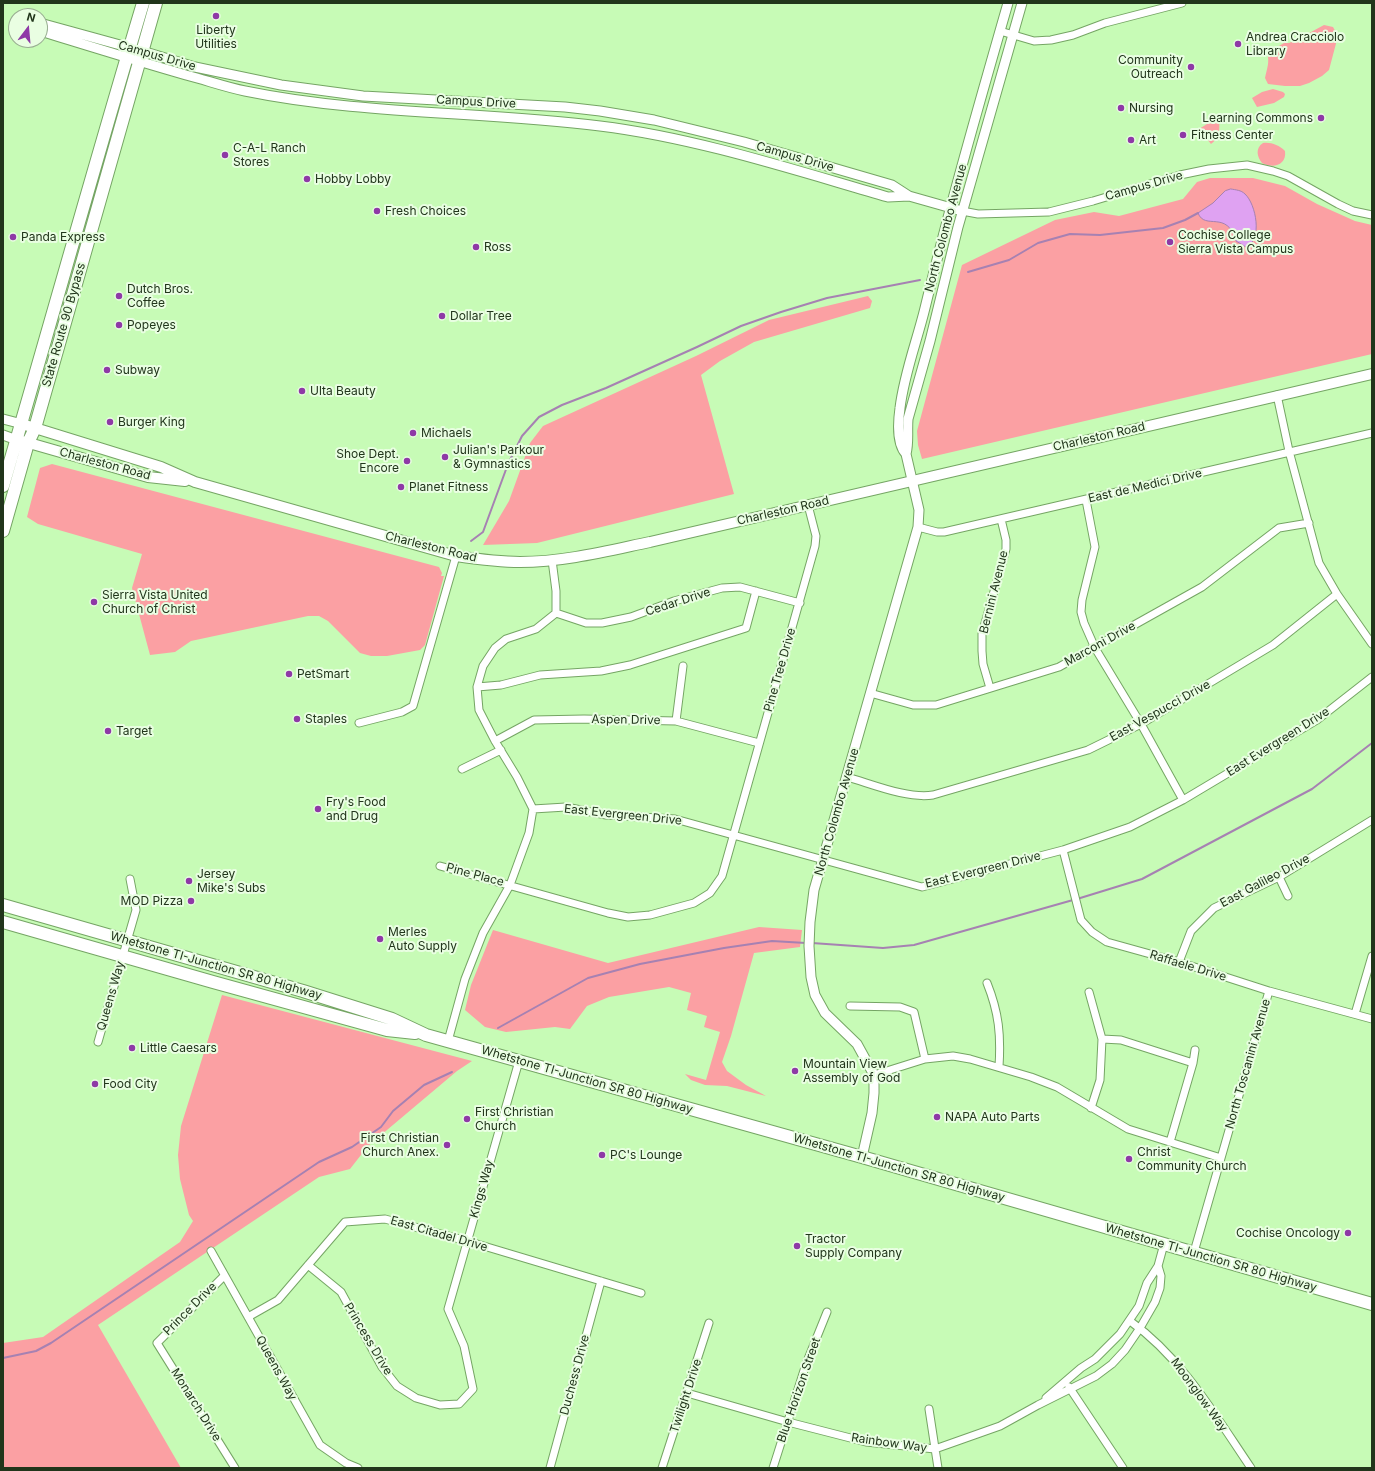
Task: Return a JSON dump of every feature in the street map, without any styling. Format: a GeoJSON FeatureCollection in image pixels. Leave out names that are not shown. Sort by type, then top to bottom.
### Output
{"type":"FeatureCollection","features":[{"type":"Feature","properties":{"kind":"highway","name":"State Route 90 Bypass"},"geometry":{"type":"LineString","coordinates":[[3,531],[22,441],[22,424],[76,231],[143,3]]}},
{"type":"Feature","properties":{"kind":"highway","name":"State Route 90 Bypass"},"geometry":{"type":"LineString","coordinates":[[3,486],[22,441],[35,428],[156,3]]}},
{"type":"Feature","properties":{"kind":"highway","name":"Whetstone TI-Junction SR 80 Highway"},"geometry":{"type":"LineString","coordinates":[[3,905],[303,991],[392,1019],[426,1035]]}},
{"type":"Feature","properties":{"kind":"highway","name":"Whetstone TI-Junction SR 80 Highway"},"geometry":{"type":"LineString","coordinates":[[3,922],[122,957],[387,1030],[426,1035],[448,1041],[862,1157],[1372,1304]]}},
{"type":"Feature","properties":{"kind":"main road","name":"Charleston Road"},"geometry":{"type":"LineString","coordinates":[[22,424],[161,467],[195,482],[456,556],[487,561],[521,562],[586,556],[650,542],[1372,374]]}},
{"type":"Feature","properties":{"kind":"main road","name":"Charleston Road"},"geometry":{"type":"LineString","coordinates":[[22,441],[148,477],[195,482]]}},
{"type":"Feature","properties":{"kind":"street","name":"North Colombo Avenue"},"geometry":{"type":"LineString","coordinates":[[906,454],[901,449],[899,434],[900,408],[903,389],[920,330],[950,208],[1008,3]]}},
{"type":"Feature","properties":{"kind":"street","name":"North Colombo Avenue"},"geometry":{"type":"LineString","coordinates":[[874,1075],[856,1044],[826,1013],[815,995],[811,977],[809,946],[814,890],[918,527],[918,510],[906,454],[908,446],[907,430],[910,412],[930,341],[962,211],[1022,3]]}},
{"type":"Feature","properties":{"kind":"street"},"geometry":{"type":"LineString","coordinates":[[1000,31],[1034,41],[1051,40],[1073,35],[1105,23],[1182,3]]}},
{"type":"Feature","properties":{"kind":"street","name":"Campus Drive"},"geometry":{"type":"LineString","coordinates":[[48,27],[244,91],[309,102],[368,109],[551,120],[630,130],[676,138],[888,197],[909,196]]}},
{"type":"Feature","properties":{"kind":"street","name":"Campus Drive"},"geometry":{"type":"LineString","coordinates":[[48,33],[128,52]]}},
{"type":"Feature","properties":{"kind":"street","name":"Campus Drive"},"geometry":{"type":"LineString","coordinates":[[141,56],[281,85],[334,93],[600,111],[654,120],[744,142],[892,185],[909,196],[950,208],[978,214],[1049,212],[1093,201],[1180,175],[1209,169],[1247,165],[1273,170],[1288,176],[1338,204],[1372,215]]}},
{"type":"Feature","properties":{"kind":"street"},"geometry":{"type":"LineString","coordinates":[[1277,396],[1289,451],[1319,563],[1337,594],[1372,644]]}},
{"type":"Feature","properties":{"kind":"street"},"geometry":{"type":"LineString","coordinates":[[3,419],[22,424]]}},
{"type":"Feature","properties":{"kind":"street","name":"East de Medici Drive"},"geometry":{"type":"LineString","coordinates":[[918,527],[937,532],[944,532],[1002,520],[1289,451],[1372,433]]}},
{"type":"Feature","properties":{"kind":"street"},"geometry":{"type":"LineString","coordinates":[[3,435],[22,441]]}},
{"type":"Feature","properties":{"kind":"street"},"geometry":{"type":"LineString","coordinates":[[1086,500],[1095,547],[1082,600],[1081,612],[1084,623],[1095,648],[1141,724],[1183,800]]}},
{"type":"Feature","properties":{"kind":"street","name":"Pine Tree Drive"},"geometry":{"type":"LineString","coordinates":[[510,885],[608,913],[628,917],[650,915],[687,905],[710,893],[722,876],[815,546],[816,536],[808,505]]}},
{"type":"Feature","properties":{"kind":"street","name":"Bernini Avenue"},"geometry":{"type":"LineString","coordinates":[[990,688],[982,657],[982,634],[1006,549],[1006,540],[1002,520]]}},
{"type":"Feature","properties":{"kind":"street","name":"Marconi Drive"},"geometry":{"type":"LineString","coordinates":[[870,693],[913,705],[936,705],[1059,667],[1202,587],[1279,528],[1309,523]]}},
{"type":"Feature","properties":{"kind":"street"},"geometry":{"type":"LineString","coordinates":[[359,723],[402,712],[413,706],[456,556]]}},
{"type":"Feature","properties":{"kind":"street"},"geometry":{"type":"LineString","coordinates":[[448,1041],[465,979],[483,934],[510,885],[529,833],[533,809],[517,777],[495,741],[479,710],[477,687],[483,666],[495,648],[506,639],[536,629],[556,613],[556,591],[552,560]]}},
{"type":"Feature","properties":{"kind":"street","name":"Cedar Drive"},"geometry":{"type":"LineString","coordinates":[[556,613],[586,623],[602,623],[631,617],[674,600],[722,588],[740,587],[800,603]]}},
{"type":"Feature","properties":{"kind":"street"},"geometry":{"type":"LineString","coordinates":[[477,687],[501,685],[540,675],[601,671],[622,667],[746,628],[756,591]]}},
{"type":"Feature","properties":{"kind":"street","name":"East Vespucci Drive"},"geometry":{"type":"LineString","coordinates":[[847,777],[909,795],[922,797],[1088,750],[1141,724],[1273,645],[1337,594]]}},
{"type":"Feature","properties":{"kind":"street"},"geometry":{"type":"LineString","coordinates":[[676,721],[683,666]]}},
{"type":"Feature","properties":{"kind":"street","name":"East Evergreen Drive"},"geometry":{"type":"LineString","coordinates":[[533,809],[566,807],[606,814],[675,819],[922,887],[1063,850],[1130,827],[1183,800],[1317,720],[1372,677]]}},
{"type":"Feature","properties":{"kind":"street","name":"Aspen Drive"},"geometry":{"type":"LineString","coordinates":[[495,741],[534,720],[584,719],[676,721],[759,744]]}},
{"type":"Feature","properties":{"kind":"street"},"geometry":{"type":"LineString","coordinates":[[462,769],[501,750]]}},
{"type":"Feature","properties":{"kind":"street","name":"East Galileo Drive"},"geometry":{"type":"LineString","coordinates":[[1179,962],[1190,931],[1214,908],[1278,877],[1372,820]]}},
{"type":"Feature","properties":{"kind":"street","name":"Raffaele Drive"},"geometry":{"type":"LineString","coordinates":[[1063,850],[1082,920],[1092,932],[1107,942],[1179,962],[1269,991],[1372,1019]]}},
{"type":"Feature","properties":{"kind":"street","name":"Pine Place"},"geometry":{"type":"LineString","coordinates":[[440,866],[510,885]]}},
{"type":"Feature","properties":{"kind":"street"},"geometry":{"type":"LineString","coordinates":[[1278,877],[1288,896]]}},
{"type":"Feature","properties":{"kind":"street","name":"Queens Way"},"geometry":{"type":"LineString","coordinates":[[98,1042],[136,910],[130,879]]}},
{"type":"Feature","properties":{"kind":"street"},"geometry":{"type":"LineString","coordinates":[[1355,1014],[1372,956]]}},
{"type":"Feature","properties":{"kind":"street"},"geometry":{"type":"LineString","coordinates":[[987,983],[995,1002],[998,1020],[1000,1041],[999,1067]]}},
{"type":"Feature","properties":{"kind":"street","name":"North Toscanini Avenue"},"geometry":{"type":"LineString","coordinates":[[1194,1252],[1269,991]]}},
{"type":"Feature","properties":{"kind":"street"},"geometry":{"type":"LineString","coordinates":[[1089,992],[1102,1039],[1100,1080],[1091,1108]]}},
{"type":"Feature","properties":{"kind":"street"},"geometry":{"type":"LineString","coordinates":[[850,1006],[900,1007],[914,1012],[925,1059]]}},
{"type":"Feature","properties":{"kind":"street"},"geometry":{"type":"LineString","coordinates":[[1102,1039],[1121,1040],[1192,1063]]}},
{"type":"Feature","properties":{"kind":"street"},"geometry":{"type":"LineString","coordinates":[[1170,1142],[1195,1050]]}},
{"type":"Feature","properties":{"kind":"street"},"geometry":{"type":"LineString","coordinates":[[862,1157],[872,1113],[874,1075],[925,1059],[953,1056],[999,1067],[1057,1087],[1128,1129],[1221,1158]]}},
{"type":"Feature","properties":{"kind":"street","name":"Kings Way"},"geometry":{"type":"LineString","coordinates":[[459,1404],[473,1389],[464,1346],[448,1309],[519,1061]]}},
{"type":"Feature","properties":{"kind":"street","name":"East Citadel Drive"},"geometry":{"type":"LineString","coordinates":[[248,1317],[278,1300],[345,1222],[385,1219],[467,1241],[641,1293]]}},
{"type":"Feature","properties":{"kind":"street","name":"Rainbow Way"},"geometry":{"type":"LineString","coordinates":[[1038,1405],[1081,1368],[1095,1359],[1109,1346],[1130,1321],[1139,1306],[1147,1283],[1158,1266],[1164,1244]]}},
{"type":"Feature","properties":{"kind":"street","name":"Queens Way"},"geometry":{"type":"LineString","coordinates":[[211,1251],[320,1445],[346,1463],[358,1468]]}},
{"type":"Feature","properties":{"kind":"street","name":"Princess Drive"},"geometry":{"type":"LineString","coordinates":[[308,1265],[341,1292],[382,1367],[397,1386],[416,1398],[440,1406],[459,1404]]}},
{"type":"Feature","properties":{"kind":"street","name":"Rainbow Way"},"geometry":{"type":"LineString","coordinates":[[688,1393],[788,1422],[866,1442],[935,1449],[1000,1426],[1038,1405],[1071,1390],[1096,1376],[1112,1364],[1125,1350],[1155,1302],[1160,1288],[1158,1266]]}},
{"type":"Feature","properties":{"kind":"street","name":"Prince Drive"},"geometry":{"type":"LineString","coordinates":[[157,1343],[224,1276]]}},
{"type":"Feature","properties":{"kind":"street","name":"Duchess Drive"},"geometry":{"type":"LineString","coordinates":[[550,1468],[601,1281]]}},
{"type":"Feature","properties":{"kind":"street","name":"Blue Horizon Street"},"geometry":{"type":"LineString","coordinates":[[773,1468],[806,1364],[827,1312]]}},
{"type":"Feature","properties":{"kind":"street","name":"Moonglow Way"},"geometry":{"type":"LineString","coordinates":[[1130,1321],[1171,1356],[1200,1393],[1251,1468]]}},
{"type":"Feature","properties":{"kind":"street","name":"Twilight Drive"},"geometry":{"type":"LineString","coordinates":[[662,1468],[688,1393],[709,1323]]}},
{"type":"Feature","properties":{"kind":"street","name":"Monarch Drive"},"geometry":{"type":"LineString","coordinates":[[157,1343],[235,1468]]}},
{"type":"Feature","properties":{"kind":"street"},"geometry":{"type":"LineString","coordinates":[[1066,1381],[1123,1468]]}},
{"type":"Feature","properties":{"kind":"street"},"geometry":{"type":"LineString","coordinates":[[929,1409],[938,1468]]}},
{"type":"Feature","properties":{"kind":"shaded area"},"geometry":{"type":"Polygon","coordinates":[[[1324,25],[1333,27],[1338,36],[1329,70],[1322,76],[1300,86],[1268,84],[1265,78],[1268,62],[1267,53],[1284,43],[1289,43],[1324,25]]]}},
{"type":"Feature","properties":{"kind":"shaded area"},"geometry":{"type":"Polygon","coordinates":[[[1273,89],[1283,92],[1285,94],[1284,97],[1274,103],[1257,107],[1252,98],[1262,92],[1273,89]]]}},
{"type":"Feature","properties":{"kind":"shaded area"},"geometry":{"type":"Polygon","coordinates":[[[1215,119],[1219,121],[1219,131],[1216,139],[1211,144],[1199,129],[1215,119]]]}},
{"type":"Feature","properties":{"kind":"shaded area"},"geometry":{"type":"Polygon","coordinates":[[[1263,143],[1275,144],[1285,151],[1284,160],[1282,163],[1271,166],[1262,163],[1259,158],[1258,150],[1260,145],[1263,143]]]}},
{"type":"Feature","properties":{"kind":"shaded area"},"geometry":{"type":"Polygon","coordinates":[[[1210,178],[1253,178],[1285,186],[1317,204],[1355,221],[1372,225],[1372,354],[922,459],[918,445],[917,431],[962,265],[1055,220],[1094,212],[1119,216],[1183,199],[1197,182],[1210,178]]]}},
{"type":"Feature","properties":{"kind":"shaded area"},"geometry":{"type":"Polygon","coordinates":[[[1231,189],[1245,194],[1249,199],[1255,213],[1255,237],[1246,247],[1236,241],[1232,231],[1227,226],[1222,223],[1201,218],[1198,213],[1213,203],[1225,191],[1231,189]]]}},
{"type":"Feature","properties":{"kind":"shaded area"},"geometry":{"type":"Polygon","coordinates":[[[868,296],[872,301],[870,308],[754,342],[720,361],[701,375],[734,494],[537,543],[483,545],[509,501],[530,443],[543,426],[696,356],[769,320],[868,296]]]}},
{"type":"Feature","properties":{"kind":"shaded area"},"geometry":{"type":"Polygon","coordinates":[[[52,464],[439,567],[442,573],[441,576],[444,576],[425,645],[420,650],[387,656],[371,656],[360,653],[328,621],[319,616],[308,616],[191,641],[175,652],[150,655],[132,588],[142,554],[38,524],[27,517],[40,468],[52,464]]]}},
{"type":"Feature","properties":{"kind":"shaded area"},"geometry":{"type":"Polygon","coordinates":[[[759,927],[802,930],[800,947],[754,953],[731,1036],[722,1062],[727,1071],[746,1085],[766,1096],[727,1086],[705,1085],[691,1080],[685,1074],[706,1080],[720,1032],[704,1027],[707,1016],[687,1010],[691,993],[669,987],[609,997],[587,1006],[570,1029],[555,1027],[506,1032],[485,1027],[465,1010],[471,985],[493,930],[608,963],[759,927]]]}},
{"type":"Feature","properties":{"kind":"shaded area"},"geometry":{"type":"Polygon","coordinates":[[[222,995],[472,1061],[457,1071],[368,1146],[350,1169],[319,1177],[98,1325],[181,1468],[3,1468],[3,1343],[43,1337],[180,1242],[193,1221],[189,1215],[180,1179],[178,1155],[181,1126],[222,995]]]}},
{"type":"Feature","properties":{"kind":"waterway"},"geometry":{"type":"LineString","coordinates":[[968,272],[1009,260],[1038,243],[1070,234],[1100,235],[1163,228],[1185,220],[1198,213]]}},
{"type":"Feature","properties":{"kind":"waterway"},"geometry":{"type":"LineString","coordinates":[[471,541],[483,532],[508,464],[522,436],[539,417],[562,405],[606,388],[741,326],[827,298],[920,280]]}},
{"type":"Feature","properties":{"kind":"waterway"},"geometry":{"type":"LineString","coordinates":[[1077,899],[1142,879],[1312,789],[1372,743]]}},
{"type":"Feature","properties":{"kind":"waterway"},"geometry":{"type":"LineString","coordinates":[[812,943],[883,948],[914,945],[1073,900]]}},
{"type":"Feature","properties":{"kind":"waterway"},"geometry":{"type":"LineString","coordinates":[[498,1028],[588,978],[640,964],[724,948],[772,941],[806,943]]}},
{"type":"Feature","properties":{"kind":"waterway"},"geometry":{"type":"LineString","coordinates":[[3,1358],[36,1351],[51,1343],[319,1162],[352,1147],[381,1127],[393,1111],[424,1085],[452,1072]]}},
{"type":"Feature","properties":{"kind":"place","name":"Liberty Utilities"},"geometry":{"type":"Point","coordinates":[216,16]}},
{"type":"Feature","properties":{"kind":"place","name":"Andrea Cracciolo Library"},"geometry":{"type":"Point","coordinates":[1238,44]}},
{"type":"Feature","properties":{"kind":"place","name":"Community Outreach"},"geometry":{"type":"Point","coordinates":[1191,67]}},
{"type":"Feature","properties":{"kind":"place","name":"Nursing"},"geometry":{"type":"Point","coordinates":[1121,108]}},
{"type":"Feature","properties":{"kind":"place","name":"Learning Commons"},"geometry":{"type":"Point","coordinates":[1321,118]}},
{"type":"Feature","properties":{"kind":"place","name":"Fitness Center"},"geometry":{"type":"Point","coordinates":[1183,135]}},
{"type":"Feature","properties":{"kind":"place","name":"Art"},"geometry":{"type":"Point","coordinates":[1131,140]}},
{"type":"Feature","properties":{"kind":"place","name":"C-A-L Ranch Stores"},"geometry":{"type":"Point","coordinates":[225,155]}},
{"type":"Feature","properties":{"kind":"place","name":"Hobby Lobby"},"geometry":{"type":"Point","coordinates":[307,179]}},
{"type":"Feature","properties":{"kind":"place","name":"Fresh Choices"},"geometry":{"type":"Point","coordinates":[377,211]}},
{"type":"Feature","properties":{"kind":"place","name":"Panda Express"},"geometry":{"type":"Point","coordinates":[13,237]}},
{"type":"Feature","properties":{"kind":"place","name":"Cochise College Sierra Vista Campus"},"geometry":{"type":"Point","coordinates":[1170,242]}},
{"type":"Feature","properties":{"kind":"place","name":"Ross"},"geometry":{"type":"Point","coordinates":[476,247]}},
{"type":"Feature","properties":{"kind":"place","name":"Dutch Bros. Coffee"},"geometry":{"type":"Point","coordinates":[119,296]}},
{"type":"Feature","properties":{"kind":"place","name":"Dollar Tree"},"geometry":{"type":"Point","coordinates":[442,316]}},
{"type":"Feature","properties":{"kind":"place","name":"Popeyes"},"geometry":{"type":"Point","coordinates":[119,325]}},
{"type":"Feature","properties":{"kind":"place","name":"Subway"},"geometry":{"type":"Point","coordinates":[107,370]}},
{"type":"Feature","properties":{"kind":"place","name":"Ulta Beauty"},"geometry":{"type":"Point","coordinates":[302,391]}},
{"type":"Feature","properties":{"kind":"place","name":"Burger King"},"geometry":{"type":"Point","coordinates":[110,422]}},
{"type":"Feature","properties":{"kind":"place","name":"Michaels"},"geometry":{"type":"Point","coordinates":[413,433]}},
{"type":"Feature","properties":{"kind":"place","name":"Julian's Parkour & Gymnastics"},"geometry":{"type":"Point","coordinates":[445,457]}},
{"type":"Feature","properties":{"kind":"place","name":"Shoe Dept. Encore"},"geometry":{"type":"Point","coordinates":[407,461]}},
{"type":"Feature","properties":{"kind":"place","name":"Planet Fitness"},"geometry":{"type":"Point","coordinates":[401,487]}},
{"type":"Feature","properties":{"kind":"place","name":"Sierra Vista United Church of Christ"},"geometry":{"type":"Point","coordinates":[94,602]}},
{"type":"Feature","properties":{"kind":"place","name":"PetSmart"},"geometry":{"type":"Point","coordinates":[289,674]}},
{"type":"Feature","properties":{"kind":"place","name":"Staples"},"geometry":{"type":"Point","coordinates":[297,719]}},
{"type":"Feature","properties":{"kind":"place","name":"Target"},"geometry":{"type":"Point","coordinates":[108,731]}},
{"type":"Feature","properties":{"kind":"place","name":"Fry's Food and Drug"},"geometry":{"type":"Point","coordinates":[318,809]}},
{"type":"Feature","properties":{"kind":"place","name":"Jersey Mike's Subs"},"geometry":{"type":"Point","coordinates":[189,881]}},
{"type":"Feature","properties":{"kind":"place","name":"MOD Pizza"},"geometry":{"type":"Point","coordinates":[191,901]}},
{"type":"Feature","properties":{"kind":"place","name":"Merles Auto Supply"},"geometry":{"type":"Point","coordinates":[380,939]}},
{"type":"Feature","properties":{"kind":"place","name":"Little Caesars"},"geometry":{"type":"Point","coordinates":[132,1048]}},
{"type":"Feature","properties":{"kind":"place","name":"Mountain View Assembly of God"},"geometry":{"type":"Point","coordinates":[795,1071]}},
{"type":"Feature","properties":{"kind":"place","name":"Food City"},"geometry":{"type":"Point","coordinates":[95,1084]}},
{"type":"Feature","properties":{"kind":"place","name":"NAPA Auto Parts"},"geometry":{"type":"Point","coordinates":[937,1117]}},
{"type":"Feature","properties":{"kind":"place","name":"First Christian Church"},"geometry":{"type":"Point","coordinates":[467,1119]}},
{"type":"Feature","properties":{"kind":"place","name":"First Christian Church Anex."},"geometry":{"type":"Point","coordinates":[447,1145]}},
{"type":"Feature","properties":{"kind":"place","name":"PC's Lounge"},"geometry":{"type":"Point","coordinates":[602,1155]}},
{"type":"Feature","properties":{"kind":"place","name":"Christ Community Church"},"geometry":{"type":"Point","coordinates":[1129,1159]}},
{"type":"Feature","properties":{"kind":"place","name":"Cochise Oncology"},"geometry":{"type":"Point","coordinates":[1348,1233]}},
{"type":"Feature","properties":{"kind":"place","name":"Tractor Supply Company"},"geometry":{"type":"Point","coordinates":[797,1246]}}]}
